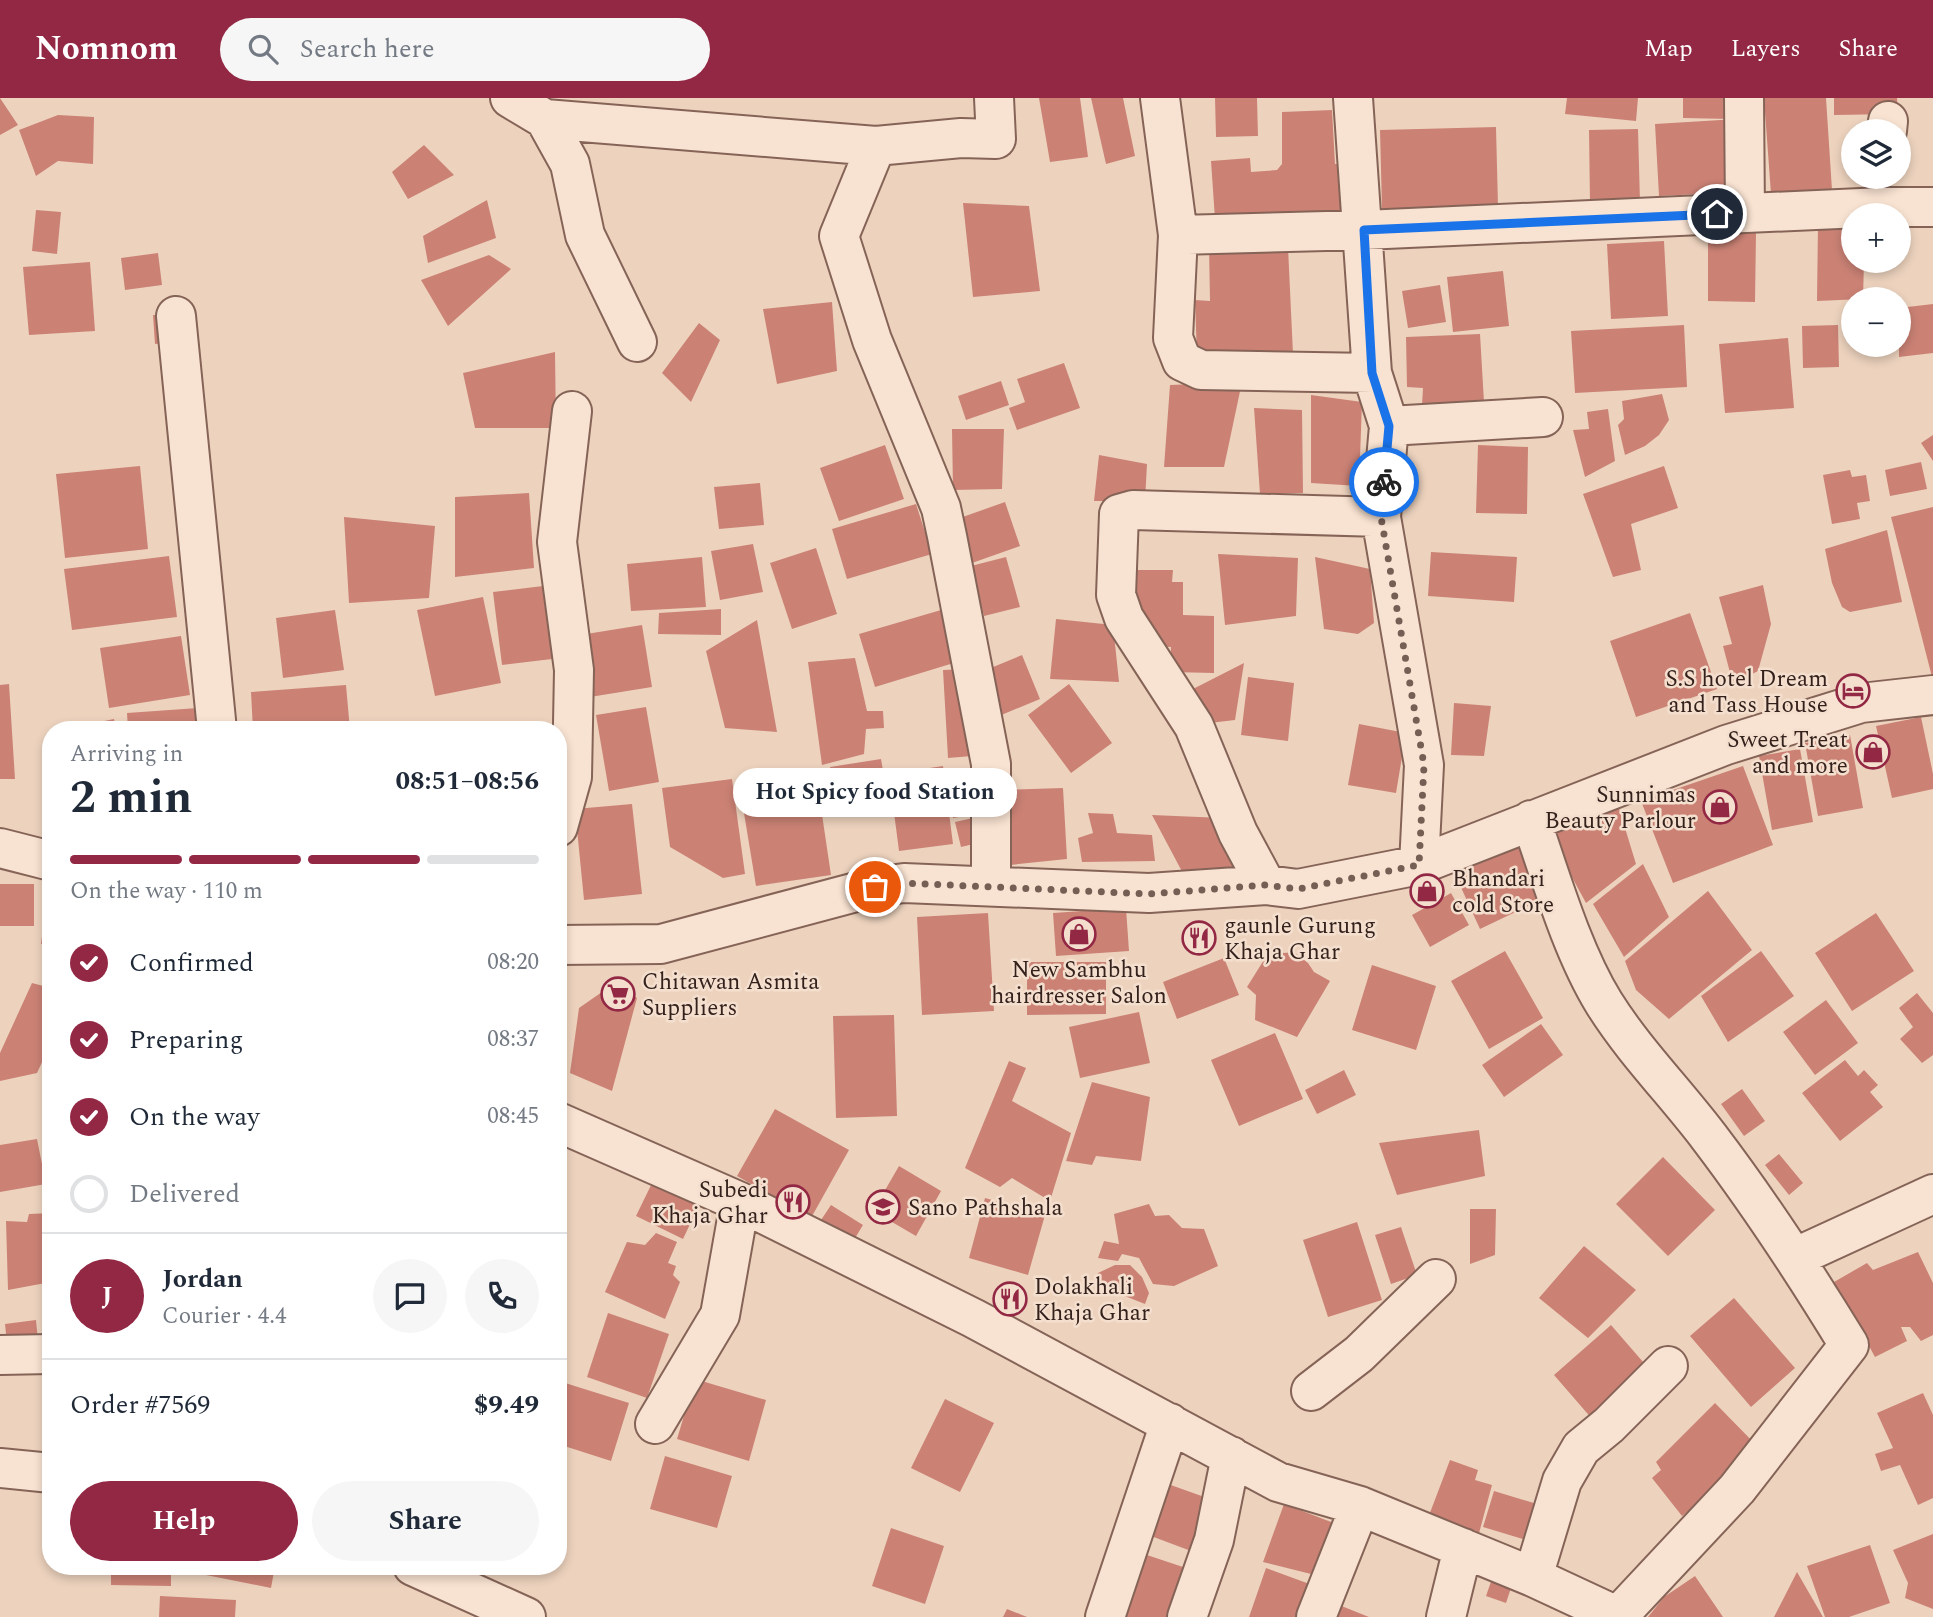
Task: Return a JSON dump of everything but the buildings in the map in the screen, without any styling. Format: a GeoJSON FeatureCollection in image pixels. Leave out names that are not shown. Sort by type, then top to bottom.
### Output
{"type":"FeatureCollection","features":[{"type":"Feature","properties":{"kind":"street"},"geometry":{"type":"LineString","coordinates":[[510,98],[545,119],[876,146],[961,138],[996,139],[994,98]]}},
{"type":"Feature","properties":{"kind":"street"},"geometry":{"type":"LineString","coordinates":[[1160,98],[1178,235],[1173,338],[1182,361],[1201,370],[1372,373]]}},
{"type":"Feature","properties":{"kind":"street"},"geometry":{"type":"LineString","coordinates":[[1353,98],[1372,373],[1389,426],[1381,517],[1424,765],[1419,865]]}},
{"type":"Feature","properties":{"kind":"street"},"geometry":{"type":"LineString","coordinates":[[1744,98],[1745,213]]}},
{"type":"Feature","properties":{"kind":"street"},"geometry":{"type":"LineString","coordinates":[[545,119],[570,164],[585,235],[637,342]]}},
{"type":"Feature","properties":{"kind":"street"},"geometry":{"type":"LineString","coordinates":[[876,146],[839,236],[872,340],[941,509],[990,764],[991,886]]}},
{"type":"Feature","properties":{"kind":"street"},"geometry":{"type":"LineString","coordinates":[[1178,235],[1364,230],[1745,213],[1884,192],[1933,207]]}},
{"type":"Feature","properties":{"kind":"street"},"geometry":{"type":"LineString","coordinates":[[176,316],[216,721]]}},
{"type":"Feature","properties":{"kind":"street"},"geometry":{"type":"LineString","coordinates":[[567,795],[572,777],[575,670],[558,542],[572,411]]}},
{"type":"Feature","properties":{"kind":"street"},"geometry":{"type":"LineString","coordinates":[[1389,426],[1543,417]]}},
{"type":"Feature","properties":{"kind":"street"},"geometry":{"type":"LineString","coordinates":[[1266,885],[1238,833],[1195,726],[1124,618],[1116,595],[1119,513],[1133,510],[1381,517]]}},
{"type":"Feature","properties":{"kind":"street"},"geometry":{"type":"LineString","coordinates":[[567,945],[661,944],[875,887],[904,883],[1149,894],[1266,885],[1298,889],[1419,865],[1726,745],[1849,707],[1933,695]]}},
{"type":"Feature","properties":{"kind":"street"},"geometry":{"type":"LineString","coordinates":[[567,1126],[740,1202],[974,1318],[1278,1482],[1360,1506],[1533,1577],[1618,1617],[1737,1489],[1849,1345],[1796,1257],[1708,1135],[1662,1082],[1603,1002],[1567,922],[1531,820]]}},
{"type":"Feature","properties":{"kind":"street"},"geometry":{"type":"LineString","coordinates":[[0,848],[42,859]]}},
{"type":"Feature","properties":{"kind":"street"},"geometry":{"type":"LineString","coordinates":[[1796,1257],[1933,1194]]}},
{"type":"Feature","properties":{"kind":"street"},"geometry":{"type":"LineString","coordinates":[[655,1424],[720,1315],[740,1202]]}},
{"type":"Feature","properties":{"kind":"street"},"geometry":{"type":"LineString","coordinates":[[1311,1391],[1359,1354],[1436,1279]]}},
{"type":"Feature","properties":{"kind":"street"},"geometry":{"type":"LineString","coordinates":[[0,1355],[42,1354]]}},
{"type":"Feature","properties":{"kind":"street"},"geometry":{"type":"LineString","coordinates":[[1533,1577],[1562,1481],[1581,1448],[1609,1425],[1668,1366]]}},
{"type":"Feature","properties":{"kind":"street"},"geometry":{"type":"LineString","coordinates":[[1105,1617],[1170,1423]]}},
{"type":"Feature","properties":{"kind":"street"},"geometry":{"type":"LineString","coordinates":[[1187,1617],[1214,1540],[1231,1456]]}},
{"type":"Feature","properties":{"kind":"street"},"geometry":{"type":"LineString","coordinates":[[0,1468],[42,1472]]}},
{"type":"Feature","properties":{"kind":"street"},"geometry":{"type":"LineString","coordinates":[[1316,1617],[1360,1506]]}},
{"type":"Feature","properties":{"kind":"street"},"geometry":{"type":"LineString","coordinates":[[1446,1617],[1463,1548]]}},
{"type":"Feature","properties":{"kind":"street"},"geometry":{"type":"LineString","coordinates":[[433,1575],[526,1617]]}},
{"type":"Feature","properties":{"kind":"way so far"},"geometry":{"type":"LineString","coordinates":[[875,887],[904,883],[1149,894],[1266,885],[1298,889],[1419,865],[1424,765],[1381,517],[1384,482]]}},
{"type":"Feature","properties":{"kind":"place","name":"S.S hotel Dream and Tass House"},"geometry":{"type":"Point","coordinates":[1853,691]}},
{"type":"Feature","properties":{"kind":"place","name":"Sweet Treat and more"},"geometry":{"type":"Point","coordinates":[1873,752]}},
{"type":"Feature","properties":{"kind":"place","name":"Sunnimas Beauty Parlour"},"geometry":{"type":"Point","coordinates":[1720,807]}},
{"type":"Feature","properties":{"kind":"place","name":"Hot Spicy food Station"},"geometry":{"type":"Point","coordinates":[875,887]}},
{"type":"Feature","properties":{"kind":"place","name":"Bhandari cold Store"},"geometry":{"type":"Point","coordinates":[1427,891]}},
{"type":"Feature","properties":{"kind":"place","name":"New Sambhu hairdresser Salon"},"geometry":{"type":"Point","coordinates":[1079,934]}},
{"type":"Feature","properties":{"kind":"place","name":"gaunle Gurung Khaja Ghar"},"geometry":{"type":"Point","coordinates":[1199,938]}},
{"type":"Feature","properties":{"kind":"place","name":"Chitawan Asmita Suppliers"},"geometry":{"type":"Point","coordinates":[618,994]}},
{"type":"Feature","properties":{"kind":"place","name":"Subedi Khaja Ghar"},"geometry":{"type":"Point","coordinates":[793,1202]}},
{"type":"Feature","properties":{"kind":"place","name":"Sano Pathshala"},"geometry":{"type":"Point","coordinates":[883,1207]}},
{"type":"Feature","properties":{"kind":"place","name":"Dolakhali Khaja Ghar"},"geometry":{"type":"Point","coordinates":[1010,1299]}},
{"type":"Feature","properties":{"kind":"route"},"geometry":{"type":"LineString","coordinates":[[1384,482],[1389,426],[1372,373],[1364,230],[1717,214]]}}]}
